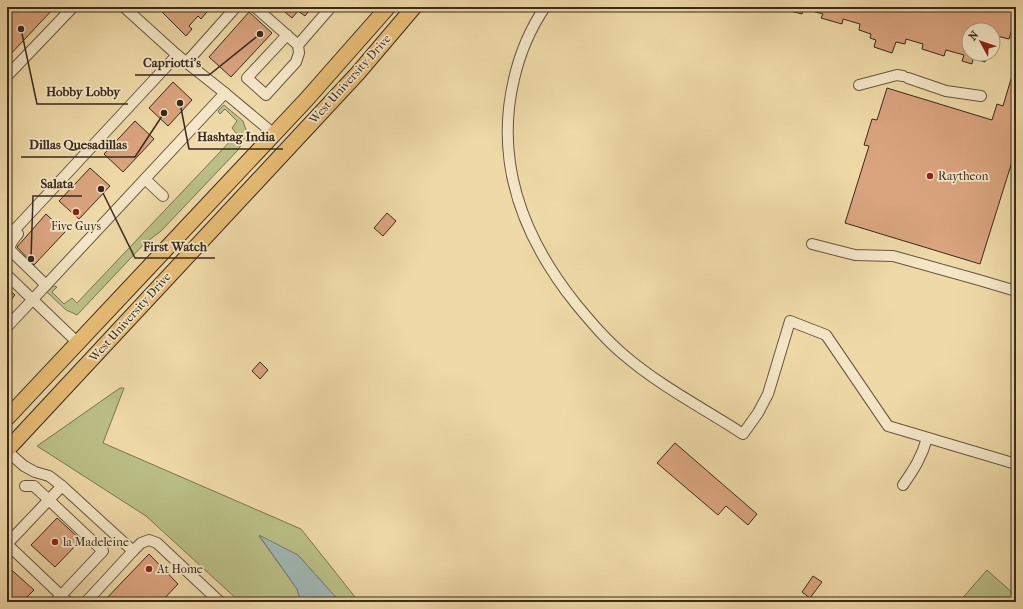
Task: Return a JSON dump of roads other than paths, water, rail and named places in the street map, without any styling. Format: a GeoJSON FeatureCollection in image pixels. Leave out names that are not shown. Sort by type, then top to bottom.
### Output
{"type":"FeatureCollection","features":[{"type":"Feature","properties":{"kind":"highway","name":"West University Drive"},"geometry":{"type":"LineString","coordinates":[[7,418],[274,134],[348,54],[388,7]]}},
{"type":"Feature","properties":{"kind":"highway","name":"West University Drive"},"geometry":{"type":"LineString","coordinates":[[9,448],[358,73],[414,7]]}},
{"type":"Feature","properties":{"kind":"highway"},"geometry":{"type":"LineString","coordinates":[[274,134],[288,147]]}},
{"type":"Feature","properties":{"kind":"highway"},"geometry":{"type":"LineString","coordinates":[[198,244],[203,233],[274,157],[274,134]]}},
{"type":"Feature","properties":{"kind":"highway"},"geometry":{"type":"LineString","coordinates":[[78,343],[94,357]]}},
{"type":"Feature","properties":{"kind":"highway"},"geometry":{"type":"LineString","coordinates":[[9,448],[34,406],[78,361],[80,354],[78,343]]}},
{"type":"Feature","properties":{"kind":"lane"},"geometry":{"type":"LineString","coordinates":[[7,76],[73,7]]}},
{"type":"Feature","properties":{"kind":"lane"},"geometry":{"type":"LineString","coordinates":[[124,7],[176,55],[274,134]]}},
{"type":"Feature","properties":{"kind":"lane"},"geometry":{"type":"LineString","coordinates":[[186,63],[236,7]]}},
{"type":"Feature","properties":{"kind":"lane"},"geometry":{"type":"LineString","coordinates":[[255,7],[287,35],[298,45],[299,53],[296,62],[266,95],[247,78],[287,35]]}},
{"type":"Feature","properties":{"kind":"lane"},"geometry":{"type":"LineString","coordinates":[[298,45],[331,7]]}},
{"type":"Feature","properties":{"kind":"lane"},"geometry":{"type":"LineString","coordinates":[[545,7],[525,43],[514,77],[509,101],[509,162],[517,198],[525,220],[535,240],[547,263],[563,287],[591,322],[623,354],[679,395],[743,434],[758,413],[768,394],[790,321],[826,335],[888,426],[1016,464]]}},
{"type":"Feature","properties":{"kind":"lane"},"geometry":{"type":"LineString","coordinates":[[7,238],[176,55]]}},
{"type":"Feature","properties":{"kind":"lane"},"geometry":{"type":"LineString","coordinates":[[859,85],[897,75],[946,91],[981,96]]}},
{"type":"Feature","properties":{"kind":"lane"},"geometry":{"type":"LineString","coordinates":[[7,327],[225,93]]}},
{"type":"Feature","properties":{"kind":"lane"},"geometry":{"type":"LineString","coordinates":[[145,179],[163,196]]}},
{"type":"Feature","properties":{"kind":"lane"},"geometry":{"type":"LineString","coordinates":[[32,210],[29,222],[9,246],[10,250],[46,285]]}},
{"type":"Feature","properties":{"kind":"lane"},"geometry":{"type":"LineString","coordinates":[[812,244],[855,255],[893,256],[1016,292]]}},
{"type":"Feature","properties":{"kind":"lane"},"geometry":{"type":"LineString","coordinates":[[7,275],[78,343]]}},
{"type":"Feature","properties":{"kind":"lane"},"geometry":{"type":"LineString","coordinates":[[902,485],[917,465],[924,450],[927,438]]}},
{"type":"Feature","properties":{"kind":"lane"},"geometry":{"type":"LineString","coordinates":[[9,448],[24,466],[35,472],[49,476],[62,486],[133,551]]}},
{"type":"Feature","properties":{"kind":"lane"},"geometry":{"type":"LineString","coordinates":[[25,486],[34,486],[49,500],[103,551],[61,600],[7,544],[49,500],[62,486]]}},
{"type":"Feature","properties":{"kind":"lane"},"geometry":{"type":"LineString","coordinates":[[86,602],[133,551],[141,544],[149,540],[157,543],[220,602]]}},
{"type":"Feature","properties":{"kind":"water"},"geometry":{"type":"Polygon","coordinates":[[[259,535],[298,555],[340,602],[301,602],[297,589],[259,535]]]}},
{"type":"Feature","properties":{"kind":"place","name":"Hobby Lobby"},"geometry":{"type":"Point","coordinates":[21,29]}},
{"type":"Feature","properties":{"kind":"place","name":"Capriotti's"},"geometry":{"type":"Point","coordinates":[260,34]}},
{"type":"Feature","properties":{"kind":"place","name":"Hashtag India"},"geometry":{"type":"Point","coordinates":[180,103]}},
{"type":"Feature","properties":{"kind":"place","name":"Dillas Quesadillas"},"geometry":{"type":"Point","coordinates":[164,113]}},
{"type":"Feature","properties":{"kind":"place","name":"Raytheon"},"geometry":{"type":"Point","coordinates":[930,176]}},
{"type":"Feature","properties":{"kind":"place","name":"First Watch"},"geometry":{"type":"Point","coordinates":[101,189]}},
{"type":"Feature","properties":{"kind":"place","name":"Five Guys"},"geometry":{"type":"Point","coordinates":[76,212]}},
{"type":"Feature","properties":{"kind":"place","name":"Salata"},"geometry":{"type":"Point","coordinates":[31,259]}},
{"type":"Feature","properties":{"kind":"place","name":"la Madeleine"},"geometry":{"type":"Point","coordinates":[55,542]}},
{"type":"Feature","properties":{"kind":"place","name":"At Home"},"geometry":{"type":"Point","coordinates":[149,569]}}]}
